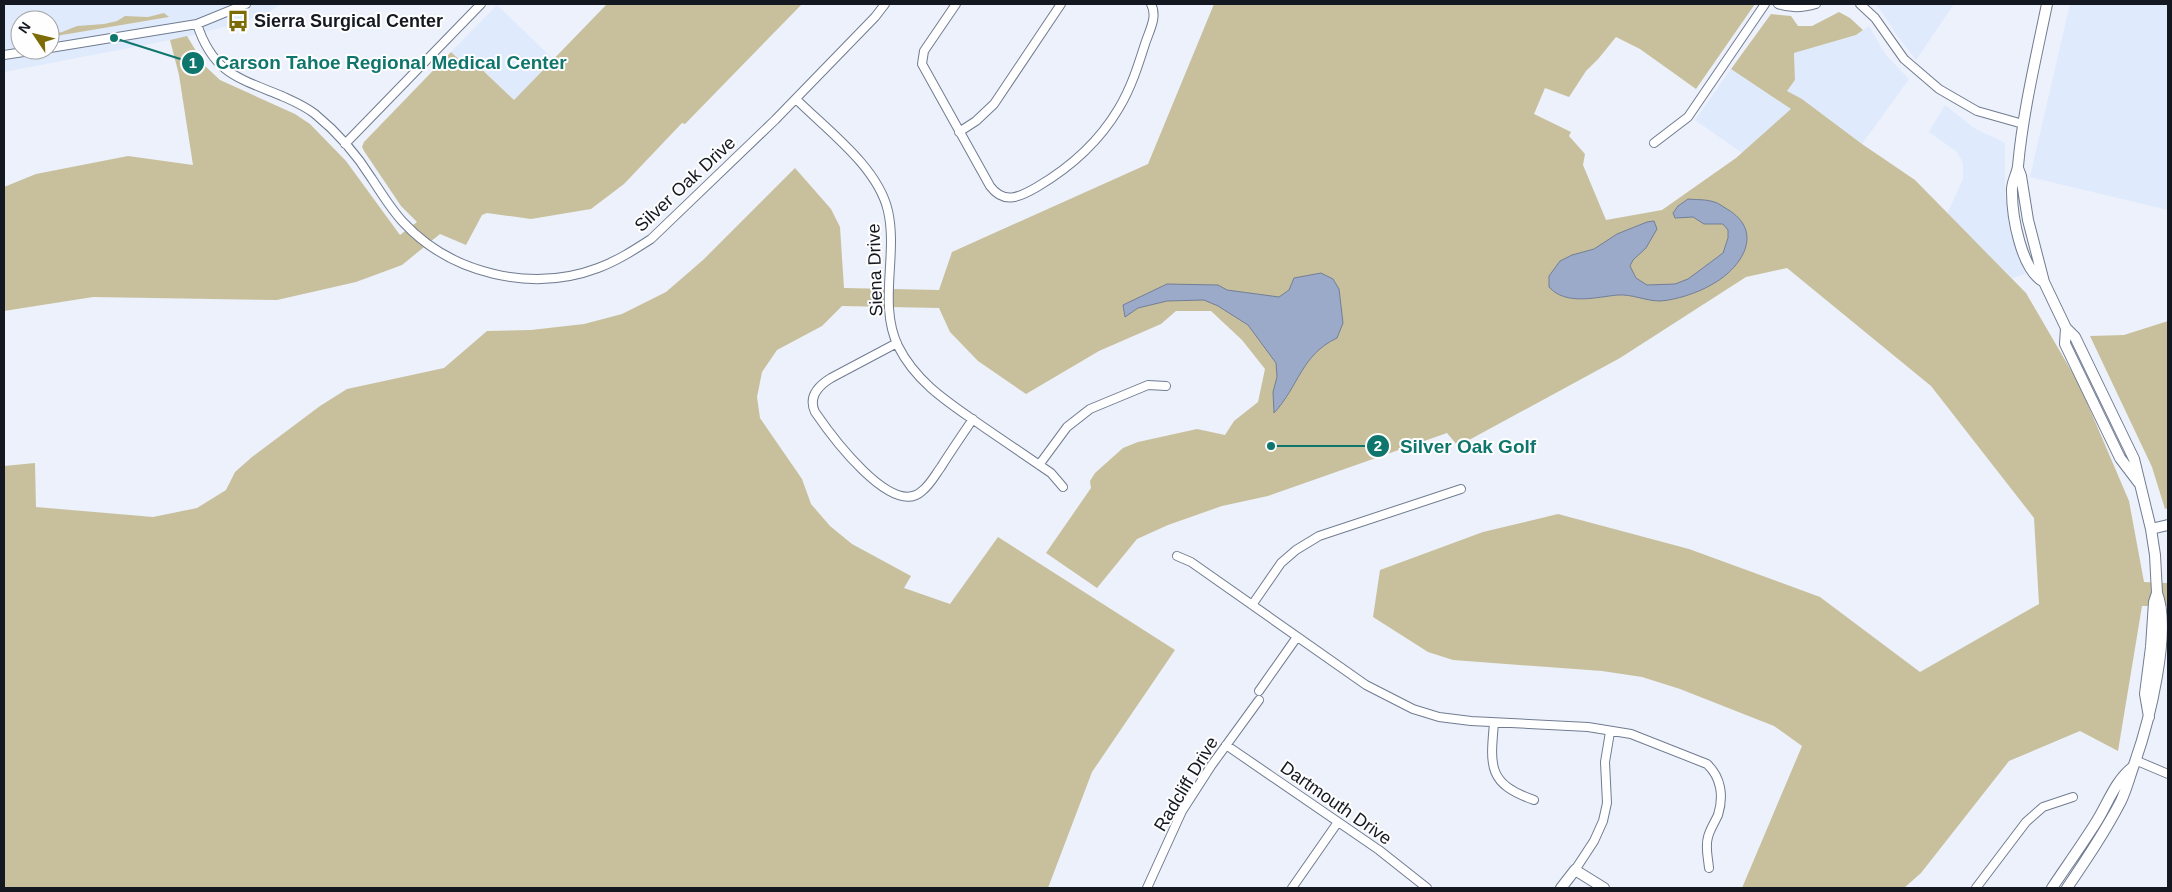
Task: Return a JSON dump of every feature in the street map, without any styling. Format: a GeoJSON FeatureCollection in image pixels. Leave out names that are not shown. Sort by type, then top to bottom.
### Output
{"type":"FeatureCollection","features":[{"type":"Feature","properties":{"kind":"street"},"geometry":{"type":"LineString","coordinates":[[60,46],[197,24],[246,4]]}},
{"type":"Feature","properties":{"kind":"street"},"geometry":{"type":"LineString","coordinates":[[345,144],[481,4]]}},
{"type":"Feature","properties":{"kind":"street","name":"Silver Oak Drive"},"geometry":{"type":"LineString","coordinates":[[197,24],[212,58],[221,67],[236,77],[298,103],[314,113],[345,144],[404,223],[427,242],[453,259],[475,268],[510,276],[543,279],[567,276],[597,268],[626,256],[651,239],[796,98],[864,29],[885,4]]}},
{"type":"Feature","properties":{"kind":"street"},"geometry":{"type":"LineString","coordinates":[[956,4],[924,50],[922,60],[924,69],[990,186],[1002,196],[1011,198],[1020,196],[1056,175],[1091,146],[1110,121],[1126,95],[1137,69],[1154,18],[1151,4]]}},
{"type":"Feature","properties":{"kind":"street"},"geometry":{"type":"LineString","coordinates":[[960,132],[994,104],[1061,4]]}},
{"type":"Feature","properties":{"kind":"street"},"geometry":{"type":"LineString","coordinates":[[1654,143],[1688,117],[1765,4]]}},
{"type":"Feature","properties":{"kind":"street"},"geometry":{"type":"LineString","coordinates":[[1778,4],[1792,8],[1816,4]]}},
{"type":"Feature","properties":{"kind":"street"},"geometry":{"type":"LineString","coordinates":[[1860,4],[1875,18],[1904,59],[1939,89],[1977,111],[2023,124]]}},
{"type":"Feature","properties":{"kind":"street"},"geometry":{"type":"LineString","coordinates":[[2047,4],[2023,124],[2018,168],[2028,220],[2044,282],[2066,328],[2075,336],[2134,459],[2151,528],[2155,555],[2157,593],[2154,602],[2145,694],[2149,717],[2130,779],[2107,827],[2066,888]]}},
{"type":"Feature","properties":{"kind":"street","name":"Siena Drive"},"geometry":{"type":"LineString","coordinates":[[796,98],[863,164],[882,194],[888,211],[890,229],[889,298],[891,323],[898,344],[920,379],[942,398],[1051,473],[1063,486]]}},
{"type":"Feature","properties":{"kind":"street"},"geometry":{"type":"LineString","coordinates":[[898,344],[830,378],[818,388],[813,396],[812,406],[815,412],[835,440],[857,465],[900,497],[914,496],[928,486],[973,420]]}},
{"type":"Feature","properties":{"kind":"street"},"geometry":{"type":"LineString","coordinates":[[1039,465],[1067,427],[1090,408],[1148,385],[1166,386]]}},
{"type":"Feature","properties":{"kind":"street"},"geometry":{"type":"LineString","coordinates":[[1252,605],[1281,563],[1296,550],[1319,536],[1461,489]]}},
{"type":"Feature","properties":{"kind":"street"},"geometry":{"type":"LineString","coordinates":[[2151,528],[2168,525]]}},
{"type":"Feature","properties":{"kind":"street"},"geometry":{"type":"LineString","coordinates":[[1177,556],[1191,562],[1366,685],[1413,709],[1439,717],[1494,723],[1588,727],[1631,734],[1706,764],[1715,772],[1719,781],[1721,796],[1718,813],[1708,835],[1706,847],[1709,868]]}},
{"type":"Feature","properties":{"kind":"street","name":"Radcliff Drive"},"geometry":{"type":"LineString","coordinates":[[1147,888],[1182,811],[1297,637]]}},
{"type":"Feature","properties":{"kind":"street"},"geometry":{"type":"LineString","coordinates":[[1494,723],[1491,757],[1495,773],[1513,792],[1534,800]]}},
{"type":"Feature","properties":{"kind":"street"},"geometry":{"type":"LineString","coordinates":[[1561,888],[1594,841],[1603,821],[1607,803],[1605,762],[1610,732]]}},
{"type":"Feature","properties":{"kind":"street","name":"Dartmouth Drive"},"geometry":{"type":"LineString","coordinates":[[1226,745],[1379,850],[1427,888]]}},
{"type":"Feature","properties":{"kind":"street"},"geometry":{"type":"LineString","coordinates":[[2134,764],[2168,774]]}},
{"type":"Feature","properties":{"kind":"street"},"geometry":{"type":"LineString","coordinates":[[2052,888],[2095,824],[2116,785],[2134,764]]}},
{"type":"Feature","properties":{"kind":"street"},"geometry":{"type":"LineString","coordinates":[[1976,888],[2026,822],[2043,807],[2073,797]]}},
{"type":"Feature","properties":{"kind":"street"},"geometry":{"type":"LineString","coordinates":[[1292,888],[1338,822]]}},
{"type":"Feature","properties":{"kind":"street"},"geometry":{"type":"LineString","coordinates":[[1575,870],[1604,888]]}},
{"type":"Feature","properties":{"kind":"shaded area"},"geometry":{"type":"Polygon","coordinates":[[[4,4],[281,4],[261,17],[186,37],[4,72],[4,4]]]}},
{"type":"Feature","properties":{"kind":"shaded area"},"geometry":{"type":"Polygon","coordinates":[[[607,4],[802,4],[685,124],[682,123],[624,184],[591,209],[531,219],[487,213],[482,215],[466,245],[440,234],[402,265],[356,282],[277,300],[93,297],[4,311],[4,187],[36,174],[128,156],[193,165],[179,75],[170,40],[187,36],[205,66],[220,80],[295,114],[310,124],[346,161],[400,235],[417,222],[401,206],[364,151],[362,147],[364,142],[451,52],[466,66],[472,60],[514,100],[607,4]]]}},
{"type":"Feature","properties":{"kind":"shaded area"},"geometry":{"type":"Polygon","coordinates":[[[1214,4],[1755,4],[1696,89],[1640,49],[1616,37],[1586,71],[1569,97],[1545,88],[1534,114],[1571,132],[1569,136],[1585,154],[1583,165],[1606,220],[1662,210],[1736,158],[1791,109],[1731,69],[1771,14],[1791,16],[1798,26],[1812,26],[1839,12],[1850,18],[1863,30],[1856,35],[1794,53],[1795,80],[1787,91],[1802,99],[1862,144],[1915,180],[2026,293],[2079,384],[2129,501],[2144,582],[2168,583],[2168,606],[2142,606],[2118,751],[2080,731],[2009,761],[1921,873],[1904,888],[1742,888],[1802,746],[1774,726],[1680,689],[1642,677],[1602,671],[1453,660],[1428,652],[1373,617],[1380,570],[1483,532],[1558,514],[1689,549],[1820,597],[1920,672],[2039,604],[2034,518],[1931,386],[1787,268],[1746,277],[1620,358],[1458,446],[1447,433],[1268,496],[1222,506],[1168,525],[1137,539],[1097,588],[1046,553],[1091,488],[1090,481],[1095,473],[1123,448],[1138,442],[1197,429],[1225,435],[1234,421],[1258,402],[1265,369],[1242,340],[1211,311],[1176,311],[1161,324],[1099,351],[1026,394],[978,361],[950,332],[939,308],[842,306],[822,326],[777,350],[762,372],[757,397],[760,418],[802,479],[811,504],[830,526],[852,544],[911,576],[904,588],[950,604],[998,537],[1175,650],[1092,772],[1048,888],[4,888],[4,466],[35,463],[36,507],[153,517],[197,508],[226,490],[235,472],[252,457],[320,406],[347,389],[444,368],[487,331],[531,330],[584,324],[622,314],[666,292],[703,260],[795,168],[831,209],[840,227],[844,288],[939,290],[952,252],[1148,164],[1214,4]]]}},
{"type":"Feature","properties":{"kind":"shaded area"},"geometry":{"type":"Polygon","coordinates":[[[1874,4],[1954,4],[1916,60],[1880,9],[1874,4]]]}},
{"type":"Feature","properties":{"kind":"shaded area"},"geometry":{"type":"Polygon","coordinates":[[[2070,4],[2168,4],[2168,210],[2030,177],[2070,4]]]}},
{"type":"Feature","properties":{"kind":"shaded area"},"geometry":{"type":"Polygon","coordinates":[[[497,5],[553,59],[514,100],[473,60],[466,67],[451,52],[497,5]]]}},
{"type":"Feature","properties":{"kind":"shaded area"},"geometry":{"type":"Polygon","coordinates":[[[164,13],[169,17],[60,35],[60,32],[77,26],[104,24],[117,21],[125,16],[148,17],[164,13]]]}},
{"type":"Feature","properties":{"kind":"shaded area"},"geometry":{"type":"Polygon","coordinates":[[[1869,26],[1886,55],[1909,79],[1862,144],[1802,99],[1787,91],[1795,80],[1794,53],[1856,35],[1869,26]]]}},
{"type":"Feature","properties":{"kind":"shaded area"},"geometry":{"type":"Polygon","coordinates":[[[1731,69],[1791,109],[1742,153],[1695,120],[1731,69]]]}},
{"type":"Feature","properties":{"kind":"shaded area"},"geometry":{"type":"Polygon","coordinates":[[[1945,105],[1974,128],[2005,143],[2005,195],[2014,239],[2025,274],[2012,278],[1947,214],[1963,179],[1963,163],[1957,152],[1929,132],[1945,105]]]}},
{"type":"Feature","properties":{"kind":"shaded area"},"geometry":{"type":"Polygon","coordinates":[[[2168,321],[2168,508],[2165,509],[2152,467],[2090,336],[2124,335],[2168,321]]]}},
{"type":"Feature","properties":{"kind":"water"},"geometry":{"type":"Polygon","coordinates":[[[1688,199],[1708,200],[1718,203],[1739,218],[1745,228],[1747,239],[1745,250],[1740,260],[1732,270],[1711,285],[1686,296],[1660,301],[1623,295],[1582,299],[1564,297],[1549,287],[1549,276],[1560,261],[1572,255],[1594,249],[1617,234],[1654,221],[1657,229],[1646,248],[1633,260],[1630,266],[1636,278],[1647,285],[1675,284],[1688,279],[1723,253],[1728,238],[1728,230],[1723,224],[1704,224],[1693,217],[1675,218],[1673,213],[1678,206],[1688,199]]]}},
{"type":"Feature","properties":{"kind":"water"},"geometry":{"type":"Polygon","coordinates":[[[1321,273],[1333,279],[1339,289],[1343,323],[1337,338],[1315,353],[1274,413],[1273,392],[1277,377],[1276,363],[1248,325],[1218,306],[1204,300],[1167,301],[1138,308],[1125,317],[1123,305],[1167,284],[1218,285],[1227,290],[1279,297],[1289,290],[1294,278],[1321,273]]]}},
{"type":"Feature","properties":{"kind":"place","name":"Sierra Surgical Center"},"geometry":{"type":"Point","coordinates":[238,21]}},
{"type":"Feature","properties":{"kind":"place","name":"Carson Tahoe Regional Medical Center"},"geometry":{"type":"Point","coordinates":[114,38]}},
{"type":"Feature","properties":{"kind":"place","name":"Silver Oak Golf"},"geometry":{"type":"Point","coordinates":[1271,446]}}]}
